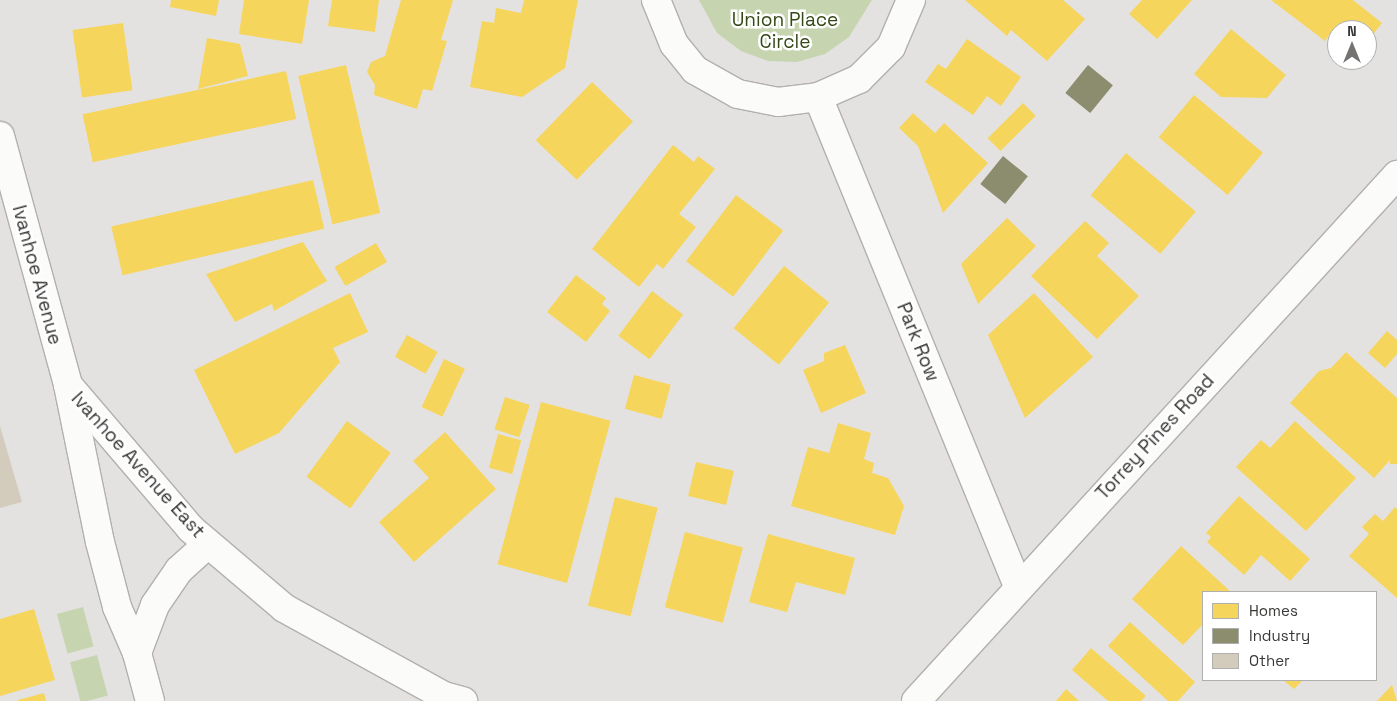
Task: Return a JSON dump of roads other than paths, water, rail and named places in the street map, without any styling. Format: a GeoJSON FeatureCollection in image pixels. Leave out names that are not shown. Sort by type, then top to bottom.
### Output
{"type":"FeatureCollection","features":[{"type":"Feature","properties":{"kind":"street"},"geometry":{"type":"LineString","coordinates":[[656,0],[674,44],[695,70],[738,94],[778,102],[818,97],[859,79],[891,47],[911,0]]}},
{"type":"Feature","properties":{"kind":"street","name":"Park Row"},"geometry":{"type":"LineString","coordinates":[[818,97],[1018,586]]}},
{"type":"Feature","properties":{"kind":"street","name":"Ivanhoe Avenue"},"geometry":{"type":"LineString","coordinates":[[0,136],[7,193],[68,385],[100,542],[117,607],[137,653]]}},
{"type":"Feature","properties":{"kind":"street","name":"Torrey Pines Road"},"geometry":{"type":"LineString","coordinates":[[916,701],[1018,586],[1397,175]]}},
{"type":"Feature","properties":{"kind":"street","name":"Ivanhoe Avenue East"},"geometry":{"type":"LineString","coordinates":[[68,385],[208,544],[284,608],[444,696],[463,701]]}},
{"type":"Feature","properties":{"kind":"street"},"geometry":{"type":"LineString","coordinates":[[150,701],[137,653],[155,605],[179,570],[208,544]]}},
{"type":"Feature","properties":{"kind":"park label","name":"Union Place Circle"},"geometry":{"type":"Point","coordinates":[785,31]}}]}
